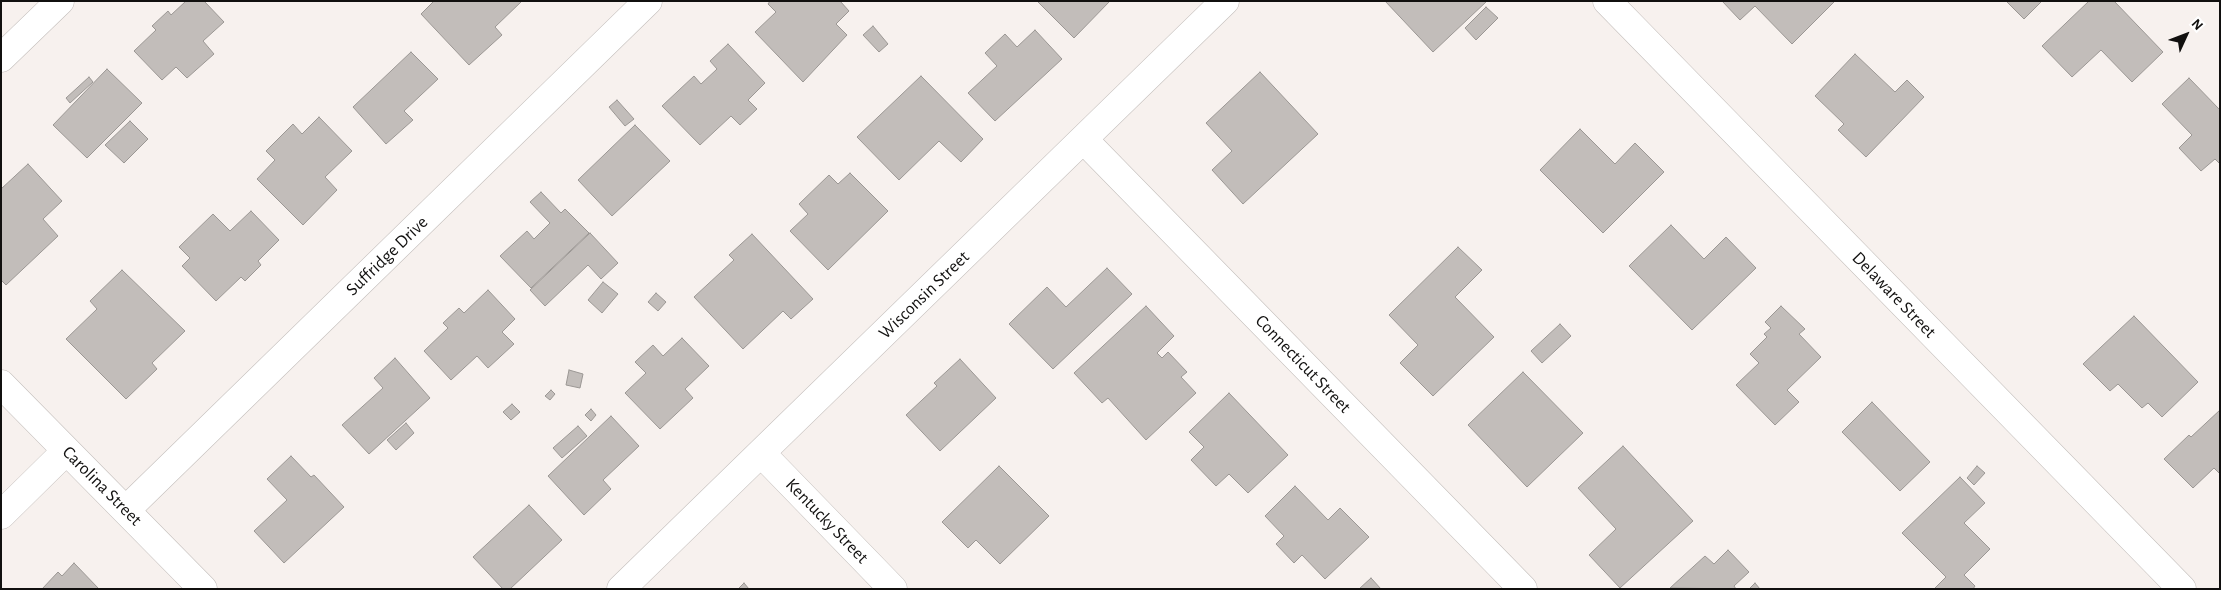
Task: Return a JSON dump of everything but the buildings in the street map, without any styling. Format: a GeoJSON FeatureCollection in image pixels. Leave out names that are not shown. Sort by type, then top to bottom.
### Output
{"type":"FeatureCollection","features":[{"type":"Feature","properties":{"kind":"street"},"geometry":{"type":"LineString","coordinates":[[1,58],[60,1]]}},
{"type":"Feature","properties":{"kind":"street","name":"Suffridge Drive"},"geometry":{"type":"LineString","coordinates":[[126,510],[648,1]]}},
{"type":"Feature","properties":{"kind":"street","name":"Wisconsin Street"},"geometry":{"type":"LineString","coordinates":[[621,589],[1225,1]]}},
{"type":"Feature","properties":{"kind":"street","name":"Delaware Street"},"geometry":{"type":"LineString","coordinates":[[1607,1],[2182,589]]}},
{"type":"Feature","properties":{"kind":"street","name":"Connecticut Street"},"geometry":{"type":"LineString","coordinates":[[1084,140],[1523,589]]}},
{"type":"Feature","properties":{"kind":"street","name":"Carolina Street"},"geometry":{"type":"LineString","coordinates":[[1,384],[203,589]]}},
{"type":"Feature","properties":{"kind":"street"},"geometry":{"type":"LineString","coordinates":[[1,515],[66,451]]}},
{"type":"Feature","properties":{"kind":"street","name":"Kentucky Street"},"geometry":{"type":"LineString","coordinates":[[761,454],[893,589]]}}]}
